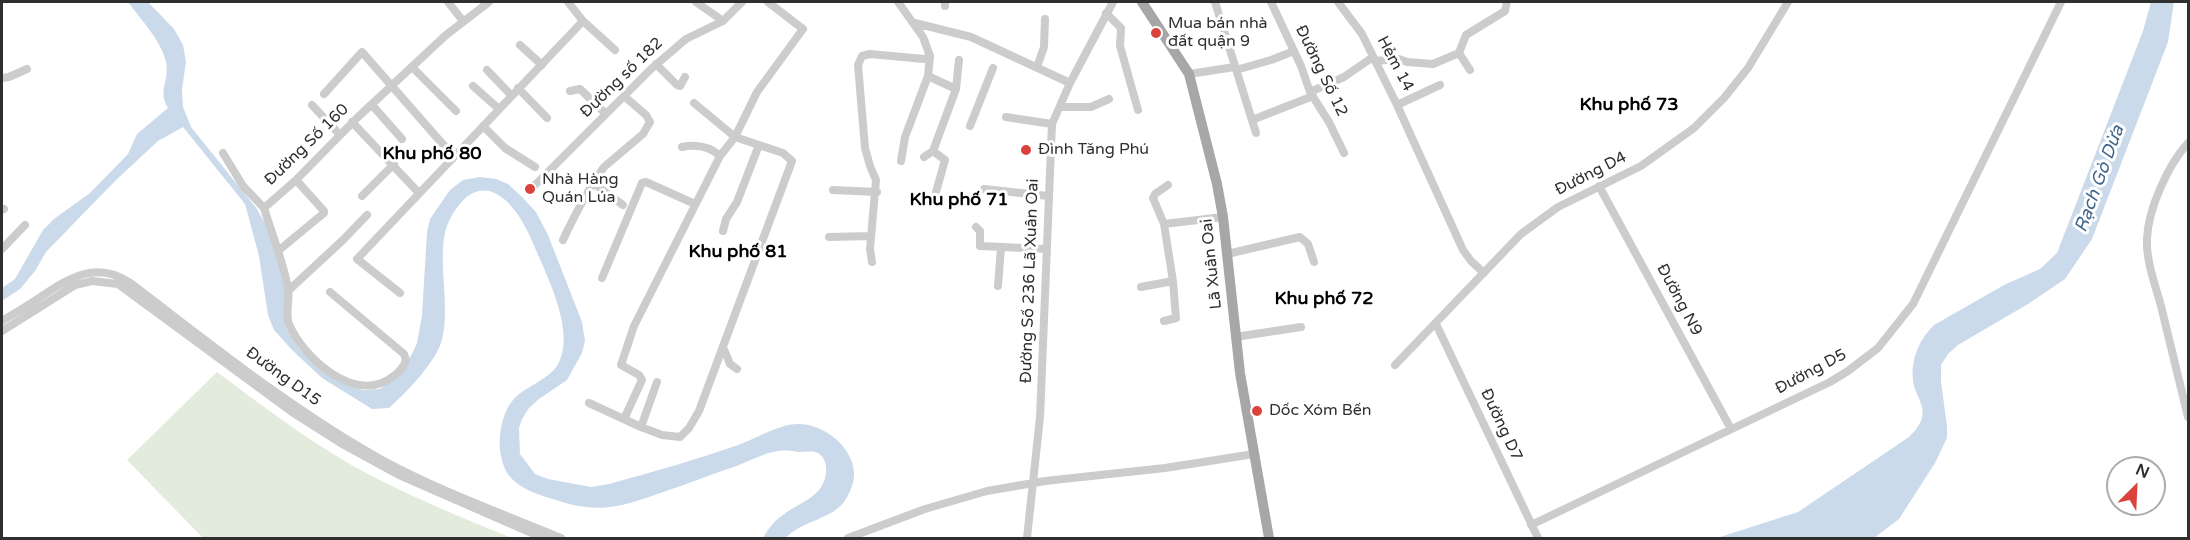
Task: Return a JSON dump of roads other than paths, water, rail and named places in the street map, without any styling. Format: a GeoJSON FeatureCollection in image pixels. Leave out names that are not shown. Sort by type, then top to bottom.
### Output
{"type":"FeatureCollection","features":[{"type":"Feature","properties":{"kind":"main road","name":"Lã Xuân Oai"},"geometry":{"type":"LineString","coordinates":[[1142,2],[1189,74],[1217,184],[1223,217],[1235,337],[1269,538]]}},
{"type":"Feature","properties":{"kind":"street"},"geometry":{"type":"LineString","coordinates":[[448,2],[464,21]]}},
{"type":"Feature","properties":{"kind":"street","name":"Đường Số 160"},"geometry":{"type":"LineString","coordinates":[[330,292],[404,354],[405,363],[394,376],[378,384],[359,385],[333,373],[309,354],[288,323],[289,290],[264,208],[296,180],[352,122],[488,2]]}},
{"type":"Feature","properties":{"kind":"street"},"geometry":{"type":"LineString","coordinates":[[568,2],[584,21],[615,50]]}},
{"type":"Feature","properties":{"kind":"street"},"geometry":{"type":"LineString","coordinates":[[696,2],[723,21]]}},
{"type":"Feature","properties":{"kind":"street","name":"Đường số 182"},"geometry":{"type":"LineString","coordinates":[[532,188],[656,64],[686,39],[723,21],[742,2]]}},
{"type":"Feature","properties":{"kind":"street"},"geometry":{"type":"LineString","coordinates":[[624,419],[642,380],[639,375],[621,365],[634,327],[720,156],[735,137],[757,92],[803,29],[768,2]]}},
{"type":"Feature","properties":{"kind":"street"},"geometry":{"type":"LineString","coordinates":[[898,2],[915,23],[930,56],[927,76],[905,137],[901,161]]}},
{"type":"Feature","properties":{"kind":"street","name":"Đường Số 236 Lã Xuân Oai"},"geometry":{"type":"LineString","coordinates":[[1027,538],[1040,417],[1052,124],[1070,83],[1113,2]]}},
{"type":"Feature","properties":{"kind":"street"},"geometry":{"type":"LineString","coordinates":[[1215,2],[1256,133]]}},
{"type":"Feature","properties":{"kind":"street","name":"Đường Số 12"},"geometry":{"type":"LineString","coordinates":[[1271,2],[1312,94],[1344,153]]}},
{"type":"Feature","properties":{"kind":"street","name":"Hẻm 14"},"geometry":{"type":"LineString","coordinates":[[1338,2],[1362,34],[1397,105],[1440,85]]}},
{"type":"Feature","properties":{"kind":"street"},"geometry":{"type":"LineString","coordinates":[[1252,120],[1312,94],[1374,59],[1399,59],[1432,64],[1459,53],[1466,35],[1505,11],[1507,2]]}},
{"type":"Feature","properties":{"kind":"street","name":"Đường D4"},"geometry":{"type":"LineString","coordinates":[[1395,365],[1521,234],[1558,207],[1641,166],[1694,128],[1748,68],[1788,2]]}},
{"type":"Feature","properties":{"kind":"street","name":"Đường D5"},"geometry":{"type":"LineString","coordinates":[[1532,525],[1842,375],[1878,348],[1905,316],[1928,275],[2061,2]]}},
{"type":"Feature","properties":{"kind":"street"},"geometry":{"type":"LineString","coordinates":[[1106,13],[1121,28],[1120,46],[1138,110]]}},
{"type":"Feature","properties":{"kind":"street"},"geometry":{"type":"LineString","coordinates":[[1037,68],[1044,47],[1045,19]]}},
{"type":"Feature","properties":{"kind":"street"},"geometry":{"type":"LineString","coordinates":[[400,293],[357,259],[418,192],[584,21]]}},
{"type":"Feature","properties":{"kind":"street"},"geometry":{"type":"LineString","coordinates":[[915,23],[972,37],[1070,83]]}},
{"type":"Feature","properties":{"kind":"street"},"geometry":{"type":"LineString","coordinates":[[520,45],[542,65]]}},
{"type":"Feature","properties":{"kind":"street"},"geometry":{"type":"LineString","coordinates":[[1189,74],[1235,68],[1271,60],[1294,51]]}},
{"type":"Feature","properties":{"kind":"street"},"geometry":{"type":"LineString","coordinates":[[324,94],[362,52],[454,157]]}},
{"type":"Feature","properties":{"kind":"street"},"geometry":{"type":"LineString","coordinates":[[1459,53],[1470,70]]}},
{"type":"Feature","properties":{"kind":"street"},"geometry":{"type":"LineString","coordinates":[[872,262],[870,249],[876,180],[865,148],[858,65],[862,56],[870,54],[924,59],[930,56]]}},
{"type":"Feature","properties":{"kind":"street"},"geometry":{"type":"LineString","coordinates":[[924,157],[933,151],[956,88],[959,60]]}},
{"type":"Feature","properties":{"kind":"street"},"geometry":{"type":"LineString","coordinates":[[656,64],[677,85],[680,86],[685,77]]}},
{"type":"Feature","properties":{"kind":"street"},"geometry":{"type":"LineString","coordinates":[[412,67],[456,111]]}},
{"type":"Feature","properties":{"kind":"street"},"geometry":{"type":"LineString","coordinates":[[970,126],[993,68]]}},
{"type":"Feature","properties":{"kind":"street"},"geometry":{"type":"LineString","coordinates":[[2,78],[27,69]]}},
{"type":"Feature","properties":{"kind":"street"},"geometry":{"type":"LineString","coordinates":[[487,70],[547,118]]}},
{"type":"Feature","properties":{"kind":"street"},"geometry":{"type":"LineString","coordinates":[[927,76],[956,88]]}},
{"type":"Feature","properties":{"kind":"street"},"geometry":{"type":"LineString","coordinates":[[473,86],[499,109]]}},
{"type":"Feature","properties":{"kind":"street"},"geometry":{"type":"LineString","coordinates":[[570,91],[580,89],[606,114]]}},
{"type":"Feature","properties":{"kind":"street"},"geometry":{"type":"LineString","coordinates":[[563,240],[576,215],[577,208],[604,167],[643,134],[650,122],[646,115],[624,96]]}},
{"type":"Feature","properties":{"kind":"street"},"geometry":{"type":"LineString","coordinates":[[1060,107],[1091,107],[1109,99]]}},
{"type":"Feature","properties":{"kind":"street"},"geometry":{"type":"LineString","coordinates":[[589,403],[662,435],[680,436],[689,428],[699,411],[792,161],[783,153],[735,137],[694,103]]}},
{"type":"Feature","properties":{"kind":"street"},"geometry":{"type":"LineString","coordinates":[[312,105],[340,135]]}},
{"type":"Feature","properties":{"kind":"street"},"geometry":{"type":"LineString","coordinates":[[372,105],[402,139]]}},
{"type":"Feature","properties":{"kind":"street"},"geometry":{"type":"LineString","coordinates":[[1397,105],[1463,250],[1484,273]]}},
{"type":"Feature","properties":{"kind":"street"},"geometry":{"type":"LineString","coordinates":[[1006,117],[1052,124]]}},
{"type":"Feature","properties":{"kind":"street"},"geometry":{"type":"LineString","coordinates":[[352,122],[418,192]]}},
{"type":"Feature","properties":{"kind":"street"},"geometry":{"type":"LineString","coordinates":[[483,126],[505,148],[535,168]]}},
{"type":"Feature","properties":{"kind":"street"},"geometry":{"type":"LineString","coordinates":[[2188,143],[2175,161],[2158,196],[2148,224],[2147,241],[2151,267],[2188,417]]}},
{"type":"Feature","properties":{"kind":"street"},"geometry":{"type":"LineString","coordinates":[[682,147],[695,144],[708,148],[720,156]]}},
{"type":"Feature","properties":{"kind":"street"},"geometry":{"type":"LineString","coordinates":[[723,231],[726,219],[737,202],[759,145]]}},
{"type":"Feature","properties":{"kind":"street"},"geometry":{"type":"LineString","coordinates":[[933,151],[945,160],[936,192]]}},
{"type":"Feature","properties":{"kind":"street"},"geometry":{"type":"LineString","coordinates":[[223,153],[243,186],[264,208]]}},
{"type":"Feature","properties":{"kind":"street"},"geometry":{"type":"LineString","coordinates":[[362,196],[394,164]]}},
{"type":"Feature","properties":{"kind":"street"},"geometry":{"type":"LineString","coordinates":[[278,251],[324,213],[296,180]]}},
{"type":"Feature","properties":{"kind":"street"},"geometry":{"type":"LineString","coordinates":[[602,278],[642,183],[646,182],[695,204]]}},
{"type":"Feature","properties":{"kind":"street"},"geometry":{"type":"LineString","coordinates":[[593,183],[623,205]]}},
{"type":"Feature","properties":{"kind":"street"},"geometry":{"type":"LineString","coordinates":[[1164,321],[1176,318],[1173,281],[1164,224],[1153,198],[1168,185]]}},
{"type":"Feature","properties":{"kind":"street","name":"Đường N9"},"geometry":{"type":"LineString","coordinates":[[1599,186],[1731,429]]}},
{"type":"Feature","properties":{"kind":"street"},"geometry":{"type":"LineString","coordinates":[[984,189],[1048,196]]}},
{"type":"Feature","properties":{"kind":"street"},"geometry":{"type":"LineString","coordinates":[[833,190],[876,192]]}},
{"type":"Feature","properties":{"kind":"street"},"geometry":{"type":"LineString","coordinates":[[289,290],[367,215]]}},
{"type":"Feature","properties":{"kind":"street"},"geometry":{"type":"LineString","coordinates":[[1164,224],[1223,217]]}},
{"type":"Feature","properties":{"kind":"street"},"geometry":{"type":"LineString","coordinates":[[2,249],[25,225]]}},
{"type":"Feature","properties":{"kind":"street"},"geometry":{"type":"LineString","coordinates":[[976,227],[980,231],[980,246],[1046,249]]}},
{"type":"Feature","properties":{"kind":"street"},"geometry":{"type":"LineString","coordinates":[[829,237],[872,236]]}},
{"type":"Feature","properties":{"kind":"street"},"geometry":{"type":"LineString","coordinates":[[1227,254],[1300,237],[1308,244],[1314,262]]}},
{"type":"Feature","properties":{"kind":"street"},"geometry":{"type":"LineString","coordinates":[[998,286],[1001,248]]}},
{"type":"Feature","properties":{"kind":"street"},"geometry":{"type":"LineString","coordinates":[[1141,286],[1173,281]]}},
{"type":"Feature","properties":{"kind":"street","name":"Đường D15"},"geometry":{"type":"LineString","coordinates":[[2,321],[83,282],[110,282],[126,288],[301,410],[385,461],[561,538]]}},
{"type":"Feature","properties":{"kind":"street","name":"Đường D15"},"geometry":{"type":"LineString","coordinates":[[2,331],[33,307]]}},
{"type":"Feature","properties":{"kind":"street","name":"Đường D7"},"geometry":{"type":"LineString","coordinates":[[1436,324],[1538,538]]}},
{"type":"Feature","properties":{"kind":"street"},"geometry":{"type":"LineString","coordinates":[[1235,337],[1301,327]]}},
{"type":"Feature","properties":{"kind":"street","name":"Đường D15"},"geometry":{"type":"LineString","coordinates":[[200,339],[292,412],[361,455],[432,491],[543,538]]}},
{"type":"Feature","properties":{"kind":"street"},"geometry":{"type":"LineString","coordinates":[[723,347],[730,363],[737,369]]}},
{"type":"Feature","properties":{"kind":"street"},"geometry":{"type":"LineString","coordinates":[[641,427],[657,382]]}},
{"type":"Feature","properties":{"kind":"street"},"geometry":{"type":"LineString","coordinates":[[848,538],[925,509],[987,491],[1045,481],[1165,468],[1254,454]]}},
{"type":"Feature","properties":{"kind":"water"},"geometry":{"type":"Polygon","coordinates":[[[128,2],[148,2],[174,29],[183,45],[186,62],[182,89],[183,107],[191,127],[257,209],[266,225],[285,284],[286,328],[300,350],[319,369],[339,382],[363,390],[380,389],[400,374],[417,343],[422,316],[427,232],[430,219],[450,190],[463,180],[480,177],[496,179],[508,184],[536,212],[548,235],[582,322],[585,341],[582,353],[567,380],[539,399],[522,419],[519,428],[520,454],[535,474],[548,479],[591,487],[609,484],[725,450],[784,426],[804,424],[818,428],[832,436],[847,452],[854,475],[852,487],[846,499],[826,516],[800,527],[786,538],[763,538],[777,520],[808,499],[822,485],[826,467],[822,456],[815,452],[768,453],[658,494],[612,507],[594,508],[568,504],[534,493],[512,479],[506,471],[500,451],[504,418],[518,395],[557,367],[563,346],[563,331],[556,299],[525,226],[506,201],[496,194],[485,191],[473,193],[461,202],[445,232],[443,262],[445,313],[441,343],[432,360],[418,378],[389,408],[372,409],[322,378],[274,330],[268,315],[259,256],[245,204],[183,127],[158,141],[115,181],[46,252],[35,271],[20,289],[2,301],[2,288],[15,279],[43,230],[54,219],[90,193],[128,154],[137,134],[168,108],[164,96],[167,69],[163,54],[155,38],[128,2]]]}},
{"type":"Feature","properties":{"kind":"water","name":"Rạch Gò Dừa"},"geometry":{"type":"Polygon","coordinates":[[[2151,2],[2174,2],[2168,42],[2092,239],[2065,279],[2028,304],[1958,345],[1948,354],[1941,365],[1947,438],[1935,463],[1899,519],[1874,538],[1717,538],[1798,512],[1915,431],[1923,414],[1914,386],[1914,361],[1919,345],[1928,331],[1934,325],[2004,285],[2040,269],[2057,253],[2143,31],[2151,2]]]}},
{"type":"Feature","properties":{"kind":"place","name":"Mua bán nhà đất quận 9"},"geometry":{"type":"Point","coordinates":[1156,33]}},
{"type":"Feature","properties":{"kind":"place","name":"Đình Tăng Phú"},"geometry":{"type":"Point","coordinates":[1026,150]}},
{"type":"Feature","properties":{"kind":"place","name":"Nhà Hàng Quán Lúa"},"geometry":{"type":"Point","coordinates":[530,189]}},
{"type":"Feature","properties":{"kind":"place","name":"Dốc Xóm Bến"},"geometry":{"type":"Point","coordinates":[1257,411]}},
{"type":"Feature","properties":{"kind":"district","name":"Khu phố 73"},"geometry":{"type":"Point","coordinates":[1629,105]}},
{"type":"Feature","properties":{"kind":"district","name":"Khu phố 80"},"geometry":{"type":"Point","coordinates":[432,154]}},
{"type":"Feature","properties":{"kind":"district","name":"Khu phố 71"},"geometry":{"type":"Point","coordinates":[959,200]}},
{"type":"Feature","properties":{"kind":"district","name":"Khu phố 81"},"geometry":{"type":"Point","coordinates":[738,252]}},
{"type":"Feature","properties":{"kind":"district","name":"Khu phố 72"},"geometry":{"type":"Point","coordinates":[1324,299]}}]}
